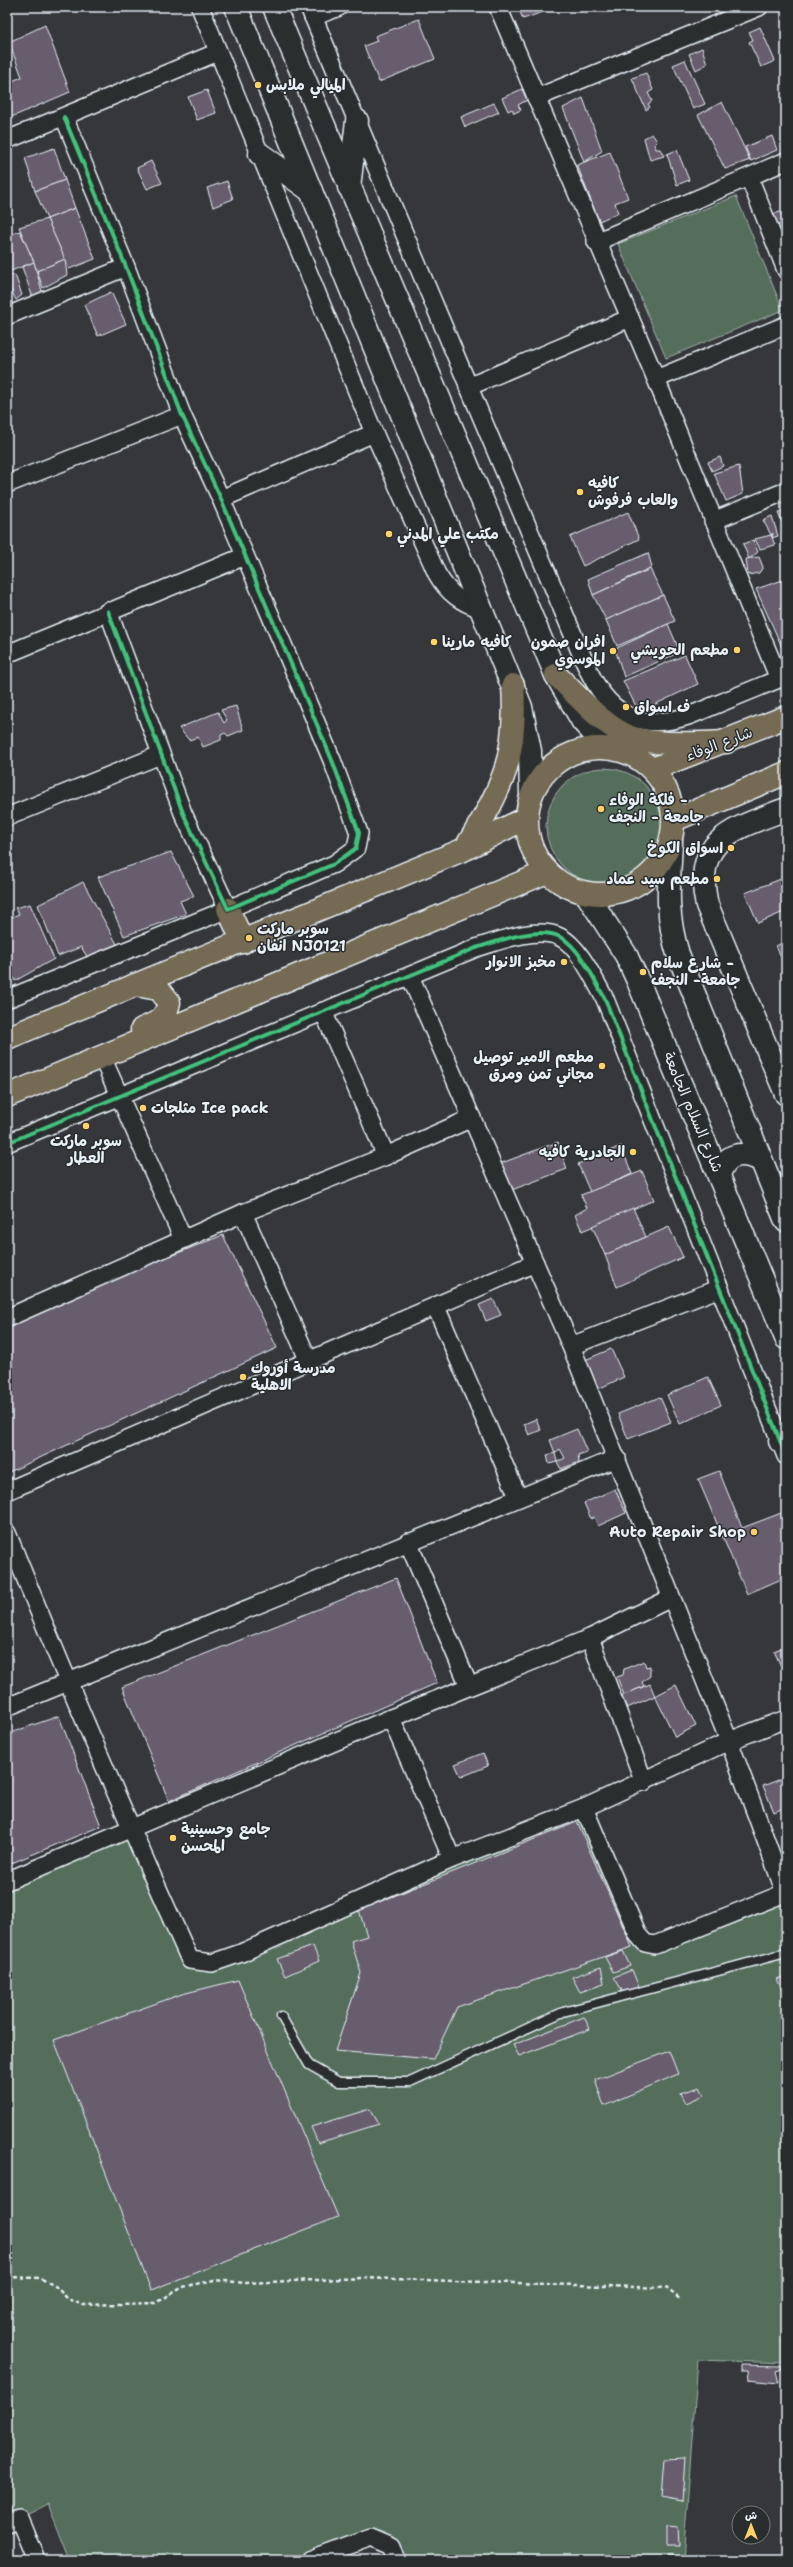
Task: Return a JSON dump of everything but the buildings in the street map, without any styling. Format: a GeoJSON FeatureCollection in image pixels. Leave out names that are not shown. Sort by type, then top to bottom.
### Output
{"type":"FeatureCollection","features":[{"type":"Feature","properties":{"kind":"main road"},"geometry":{"type":"LineString","coordinates":[[236,7],[513,685],[527,729],[531,765],[531,794],[526,818],[528,837],[535,856],[547,872],[564,886],[586,893],[615,892],[629,888],[648,877],[662,861],[671,842]]}},
{"type":"Feature","properties":{"kind":"main road"},"geometry":{"type":"LineString","coordinates":[[274,7],[349,188],[556,675],[583,722],[608,748]]}},
{"type":"Feature","properties":{"kind":"main road"},"geometry":{"type":"LineString","coordinates":[[349,188],[357,121]]}},
{"type":"Feature","properties":{"kind":"main road"},"geometry":{"type":"LineString","coordinates":[[260,154],[311,190]]}},
{"type":"Feature","properties":{"kind":"main road"},"geometry":{"type":"LineString","coordinates":[[556,675],[604,722],[629,736],[688,743],[726,742]]}},
{"type":"Feature","properties":{"kind":"main road"},"geometry":{"type":"LineString","coordinates":[[465,849],[501,786],[511,753],[515,719],[513,685]]}},
{"type":"Feature","properties":{"kind":"main road","name":"شارع الوفاء"},"geometry":{"type":"LineString","coordinates":[[652,769],[726,742],[786,717]]}},
{"type":"Feature","properties":{"kind":"main road"},"geometry":{"type":"LineString","coordinates":[[531,794],[543,774],[561,758],[583,750],[608,748],[632,755],[652,769],[664,784],[671,801],[674,820],[671,842],[668,902],[670,926],[678,954],[760,1160],[786,1220]]}},
{"type":"Feature","properties":{"kind":"main road"},"geometry":{"type":"LineString","coordinates":[[674,820],[786,773]]}},
{"type":"Feature","properties":{"kind":"main road"},"geometry":{"type":"LineString","coordinates":[[786,810],[744,826],[715,843],[703,871],[702,885],[706,905],[786,1094]]}},
{"type":"Feature","properties":{"kind":"main road"},"geometry":{"type":"LineString","coordinates":[[7,1038],[243,942],[465,849],[526,818]]}},
{"type":"Feature","properties":{"kind":"main road"},"geometry":{"type":"LineString","coordinates":[[7,1096],[547,872]]}},
{"type":"Feature","properties":{"kind":"main road","name":"شارع السلام الجامعة"},"geometry":{"type":"LineString","coordinates":[[586,893],[626,955],[638,981],[786,1338]]}},
{"type":"Feature","properties":{"kind":"main road"},"geometry":{"type":"LineString","coordinates":[[228,909],[243,942]]}},
{"type":"Feature","properties":{"kind":"main road"},"geometry":{"type":"LineString","coordinates":[[65,1072],[84,1055],[159,1022],[167,1012],[169,1002],[159,989],[135,985]]}},
{"type":"Feature","properties":{"kind":"main road"},"geometry":{"type":"LineString","coordinates":[[719,1175],[722,1166],[732,1156],[742,1154],[760,1160]]}},
{"type":"Feature","properties":{"kind":"street"},"geometry":{"type":"LineString","coordinates":[[200,7],[374,433],[442,584],[458,599],[482,609]]}},
{"type":"Feature","properties":{"kind":"street"},"geometry":{"type":"LineString","coordinates":[[339,7],[311,12],[592,680],[600,694],[612,706],[626,715],[642,721],[675,721],[782,677],[713,521],[656,379],[596,242],[498,7]]}},
{"type":"Feature","properties":{"kind":"street"},"geometry":{"type":"LineString","coordinates":[[536,98],[759,7]]}},
{"type":"Feature","properties":{"kind":"street"},"geometry":{"type":"LineString","coordinates":[[7,140],[218,52]]}},
{"type":"Feature","properties":{"kind":"street"},"geometry":{"type":"LineString","coordinates":[[7,999],[334,864],[356,848],[359,833],[332,760],[246,556],[182,416],[126,267],[64,117]]}},
{"type":"Feature","properties":{"kind":"street"},"geometry":{"type":"LineString","coordinates":[[596,242],[786,161]]}},
{"type":"Feature","properties":{"kind":"street"},"geometry":{"type":"LineString","coordinates":[[749,177],[786,270]]}},
{"type":"Feature","properties":{"kind":"street"},"geometry":{"type":"LineString","coordinates":[[7,316],[126,267]]}},
{"type":"Feature","properties":{"kind":"street"},"geometry":{"type":"LineString","coordinates":[[468,387],[630,318]]}},
{"type":"Feature","properties":{"kind":"street"},"geometry":{"type":"LineString","coordinates":[[656,379],[786,325]]}},
{"type":"Feature","properties":{"kind":"street"},"geometry":{"type":"LineString","coordinates":[[7,484],[182,416]]}},
{"type":"Feature","properties":{"kind":"street"},"geometry":{"type":"LineString","coordinates":[[221,499],[374,433]]}},
{"type":"Feature","properties":{"kind":"street"},"geometry":{"type":"LineString","coordinates":[[713,521],[786,491]]}},
{"type":"Feature","properties":{"kind":"street"},"geometry":{"type":"LineString","coordinates":[[7,654],[108,611],[246,556]]}},
{"type":"Feature","properties":{"kind":"street"},"geometry":{"type":"LineString","coordinates":[[108,611],[160,755],[183,813],[228,909]]}},
{"type":"Feature","properties":{"kind":"street"},"geometry":{"type":"LineString","coordinates":[[7,818],[160,755]]}},
{"type":"Feature","properties":{"kind":"street"},"geometry":{"type":"LineString","coordinates":[[7,1143],[476,948],[511,937],[535,933],[560,937],[583,958],[605,999],[784,1446]]}},
{"type":"Feature","properties":{"kind":"street"},"geometry":{"type":"LineString","coordinates":[[410,976],[571,1346],[729,1741],[785,1894],[655,1945],[645,1943],[638,1935],[584,1808]]}},
{"type":"Feature","properties":{"kind":"street"},"geometry":{"type":"LineString","coordinates":[[323,1011],[386,1156]]}},
{"type":"Feature","properties":{"kind":"street"},"geometry":{"type":"LineString","coordinates":[[102,1057],[183,1239]]}},
{"type":"Feature","properties":{"kind":"street"},"geometry":{"type":"LineString","coordinates":[[7,1318],[243,1213],[386,1156],[472,1118]]}},
{"type":"Feature","properties":{"kind":"street"},"geometry":{"type":"LineString","coordinates":[[243,1213],[308,1359]]}},
{"type":"Feature","properties":{"kind":"street"},"geometry":{"type":"LineString","coordinates":[[7,1491],[308,1359],[436,1307],[535,1263]]}},
{"type":"Feature","properties":{"kind":"street"},"geometry":{"type":"LineString","coordinates":[[571,1346],[720,1288]]}},
{"type":"Feature","properties":{"kind":"street"},"geometry":{"type":"LineString","coordinates":[[436,1307],[518,1497]]}},
{"type":"Feature","properties":{"kind":"street"},"geometry":{"type":"LineString","coordinates":[[7,1707],[67,1681],[616,1458]]}},
{"type":"Feature","properties":{"kind":"street"},"geometry":{"type":"LineString","coordinates":[[7,1533],[67,1681],[131,1830],[190,1960],[212,1963],[241,1953],[452,1858],[584,1808],[644,1782],[729,1741],[786,1719]]}},
{"type":"Feature","properties":{"kind":"street"},"geometry":{"type":"LineString","coordinates":[[408,1542],[469,1686]]}},
{"type":"Feature","properties":{"kind":"street"},"geometry":{"type":"LineString","coordinates":[[7,1881],[131,1830],[391,1718],[590,1638],[671,1598]]}},
{"type":"Feature","properties":{"kind":"street"},"geometry":{"type":"LineString","coordinates":[[590,1638],[644,1782]]}},
{"type":"Feature","properties":{"kind":"street"},"geometry":{"type":"LineString","coordinates":[[391,1718],[452,1858]]}},
{"type":"Feature","properties":{"kind":"street"},"geometry":{"type":"LineString","coordinates":[[7,2524],[19,2519],[36,2560]]}},
{"type":"Feature","properties":{"kind":"street"},"geometry":{"type":"LineString","coordinates":[[310,2560],[371,2537],[392,2546],[398,2560]]}},
{"type":"Feature","properties":{"kind":"lane"},"geometry":{"type":"LineString","coordinates":[[281,2016],[309,2065],[339,2082],[410,2082],[563,2012],[786,1953]]}},
{"type":"Feature","properties":{"kind":"path"},"geometry":{"type":"LineString","coordinates":[[7,2277],[40,2278],[55,2286],[68,2299],[83,2305],[156,2303],[183,2287],[214,2280],[246,2283],[363,2278],[666,2288],[681,2300]]}},
{"type":"Feature","properties":{"kind":"green space"},"geometry":{"type":"Polygon","coordinates":[[[736,196],[783,310],[666,358],[618,244],[736,196]]]}},
{"type":"Feature","properties":{"kind":"green space"},"geometry":{"type":"Polygon","coordinates":[[[604,768],[626,772],[636,777],[645,785],[653,794],[658,804],[662,826],[658,848],[653,858],[645,867],[636,875],[626,880],[604,884],[582,880],[572,875],[563,867],[555,858],[550,848],[546,826],[550,804],[555,794],[563,785],[572,777],[582,772],[604,768]]]}},
{"type":"Feature","properties":{"kind":"green space"},"geometry":{"type":"Polygon","coordinates":[[[584,1808],[645,1943],[786,1895],[786,2363],[698,2360],[683,2560],[397,2560],[371,2537],[313,2560],[70,2560],[48,2504],[7,2525],[7,1881],[131,1830],[190,1960],[212,1963],[584,1808]]]}},
{"type":"Feature","properties":{"kind":"cycle path"},"geometry":{"type":"LineString","coordinates":[[64,117],[126,267],[182,415],[221,499],[332,760],[359,833],[356,848],[334,864],[228,909],[183,813],[108,611]]}},
{"type":"Feature","properties":{"kind":"cycle path"},"geometry":{"type":"LineString","coordinates":[[7,1143],[476,948],[530,934],[541,933],[560,937],[574,948],[580,956],[605,999],[786,1456]]}},
{"type":"Feature","properties":{"kind":"place","name":"الميالي ملابس"},"geometry":{"type":"Point","coordinates":[258,85]}},
{"type":"Feature","properties":{"kind":"place","name":"كافيه والعاب فرفوش"},"geometry":{"type":"Point","coordinates":[580,492]}},
{"type":"Feature","properties":{"kind":"place","name":"مكتب علي المدني"},"geometry":{"type":"Point","coordinates":[389,534]}},
{"type":"Feature","properties":{"kind":"place","name":"كافيه مارينا"},"geometry":{"type":"Point","coordinates":[434,642]}},
{"type":"Feature","properties":{"kind":"place","name":"مطعم الحويشي"},"geometry":{"type":"Point","coordinates":[737,650]}},
{"type":"Feature","properties":{"kind":"place","name":"افران صمون الموسوي"},"geometry":{"type":"Point","coordinates":[613,651]}},
{"type":"Feature","properties":{"kind":"place","name":"ف اسواق"},"geometry":{"type":"Point","coordinates":[626,707]}},
{"type":"Feature","properties":{"kind":"place","name":"فلكة الوفاء - جامعة - النجف"},"geometry":{"type":"Point","coordinates":[601,809]}},
{"type":"Feature","properties":{"kind":"place","name":"اسواق الكوخ"},"geometry":{"type":"Point","coordinates":[731,848]}},
{"type":"Feature","properties":{"kind":"place","name":"مطعم سيد عماد"},"geometry":{"type":"Point","coordinates":[717,879]}},
{"type":"Feature","properties":{"kind":"place","name":"سوبر ماركت انفان NJ0121"},"geometry":{"type":"Point","coordinates":[249,938]}},
{"type":"Feature","properties":{"kind":"place","name":"مخبز الانوار"},"geometry":{"type":"Point","coordinates":[564,962]}},
{"type":"Feature","properties":{"kind":"place","name":"شارع سلام - جامعة- النجف"},"geometry":{"type":"Point","coordinates":[643,972]}},
{"type":"Feature","properties":{"kind":"place","name":"مطعم الامير توصيل مجاني تمن ومرق"},"geometry":{"type":"Point","coordinates":[602,1066]}},
{"type":"Feature","properties":{"kind":"place","name":"مثلجات Ice pack"},"geometry":{"type":"Point","coordinates":[143,1108]}},
{"type":"Feature","properties":{"kind":"place","name":"سوبر ماركت العطار"},"geometry":{"type":"Point","coordinates":[86,1126]}},
{"type":"Feature","properties":{"kind":"place","name":"الجادرية كافيه"},"geometry":{"type":"Point","coordinates":[633,1152]}},
{"type":"Feature","properties":{"kind":"place","name":"مدرسة أوروك الاهلية"},"geometry":{"type":"Point","coordinates":[243,1377]}},
{"type":"Feature","properties":{"kind":"place","name":"Auto Repair Shop"},"geometry":{"type":"Point","coordinates":[754,1532]}},
{"type":"Feature","properties":{"kind":"place","name":"جامع وحسينية المحسن"},"geometry":{"type":"Point","coordinates":[173,1838]}}]}
